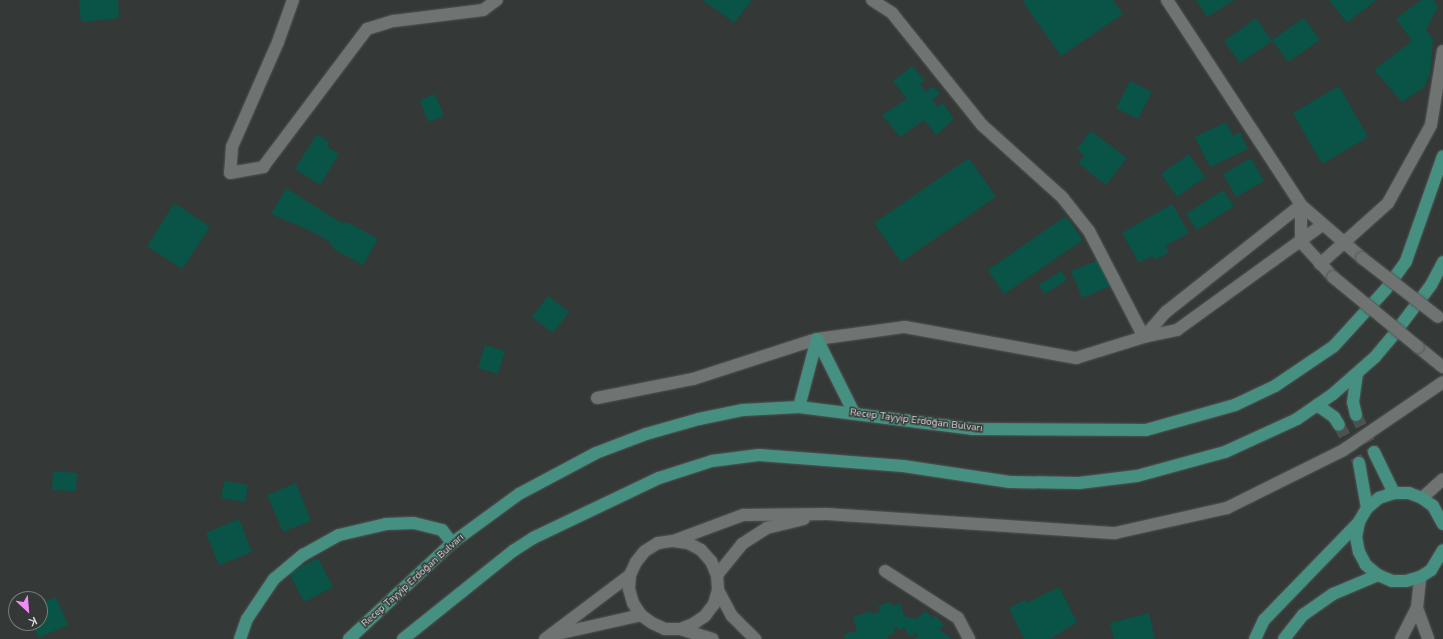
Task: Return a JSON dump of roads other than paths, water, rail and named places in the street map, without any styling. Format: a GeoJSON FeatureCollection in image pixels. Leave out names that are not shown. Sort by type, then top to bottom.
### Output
{"type":"FeatureCollection","features":[{"type":"Feature","properties":{"kind":"main road","name":"Recep Tayyip Erdoğan Bulvarı"},"geometry":{"type":"LineString","coordinates":[[349,639],[452,543],[519,494],[603,451],[646,434],[699,419],[743,410],[799,407],[972,429],[1146,430],[1235,405],[1275,386],[1334,346],[1353,328],[1386,289],[1406,261],[1443,156]]}},
{"type":"Feature","properties":{"kind":"main road"},"geometry":{"type":"LineString","coordinates":[[403,639],[513,551],[533,538],[659,478],[712,461],[759,455],[903,466],[1010,482],[1079,483],[1137,476],[1225,452],[1297,419],[1317,406],[1357,373],[1394,334],[1431,285],[1443,262]]}},
{"type":"Feature","properties":{"kind":"main road"},"geometry":{"type":"LineString","coordinates":[[817,339],[854,413]]}},
{"type":"Feature","properties":{"kind":"main road"},"geometry":{"type":"LineString","coordinates":[[799,407],[817,339]]}},
{"type":"Feature","properties":{"kind":"main road"},"geometry":{"type":"LineString","coordinates":[[1356,415],[1353,402],[1357,373]]}},
{"type":"Feature","properties":{"kind":"main road"},"geometry":{"type":"LineString","coordinates":[[1317,406],[1334,416],[1339,425]]}},
{"type":"Feature","properties":{"kind":"main road"},"geometry":{"type":"LineString","coordinates":[[1374,452],[1394,493]]}},
{"type":"Feature","properties":{"kind":"main road"},"geometry":{"type":"LineString","coordinates":[[1359,463],[1367,508]]}},
{"type":"Feature","properties":{"kind":"main road"},"geometry":{"type":"LineString","coordinates":[[1255,639],[1264,620],[1359,522],[1367,508],[1379,498],[1394,493],[1409,493],[1422,498],[1433,506],[1443,524]]}},
{"type":"Feature","properties":{"kind":"main road"},"geometry":{"type":"LineString","coordinates":[[1359,522],[1356,537],[1359,552],[1366,565],[1378,575],[1392,581],[1406,581],[1420,577],[1431,570],[1443,550]]}},
{"type":"Feature","properties":{"kind":"main road"},"geometry":{"type":"LineString","coordinates":[[240,639],[247,619],[274,579],[303,555],[338,536],[386,524],[414,523],[442,530],[452,543]]}},
{"type":"Feature","properties":{"kind":"main road"},"geometry":{"type":"LineString","coordinates":[[1284,639],[1303,615],[1333,594],[1378,575]]}},
{"type":"Feature","properties":{"kind":"street"},"geometry":{"type":"LineString","coordinates":[[293,0],[278,42],[232,146],[230,173],[263,167],[368,29],[394,21],[483,10],[497,0]]}},
{"type":"Feature","properties":{"kind":"street"},"geometry":{"type":"LineString","coordinates":[[872,0],[892,13],[982,125],[1062,198],[1089,231],[1144,337]]}},
{"type":"Feature","properties":{"kind":"street"},"geometry":{"type":"LineString","coordinates":[[1167,0],[1301,204],[1343,243],[1441,318]]}},
{"type":"Feature","properties":{"kind":"street"},"geometry":{"type":"LineString","coordinates":[[1320,264],[1388,203],[1431,125],[1443,51]]}},
{"type":"Feature","properties":{"kind":"street"},"geometry":{"type":"LineString","coordinates":[[1144,337],[1166,312],[1301,204]]}},
{"type":"Feature","properties":{"kind":"street"},"geometry":{"type":"LineString","coordinates":[[1301,204],[1301,242],[1320,264],[1333,277],[1443,367]]}},
{"type":"Feature","properties":{"kind":"street"},"geometry":{"type":"LineString","coordinates":[[597,398],[693,379],[817,339],[905,327],[1076,358],[1144,337],[1177,330],[1301,242],[1322,225]]}},
{"type":"Feature","properties":{"kind":"street"},"geometry":{"type":"LineString","coordinates":[[713,639],[680,629],[665,628],[652,624],[641,615],[633,603],[629,589],[630,575],[636,562],[645,551],[658,543],[673,541],[743,515],[827,514],[1115,532],[1227,508],[1342,451],[1443,382]]}},
{"type":"Feature","properties":{"kind":"street"},"geometry":{"type":"LineString","coordinates":[[1422,498],[1443,479]]}},
{"type":"Feature","properties":{"kind":"street"},"geometry":{"type":"LineString","coordinates":[[717,575],[742,544],[766,528],[827,514]]}},
{"type":"Feature","properties":{"kind":"street"},"geometry":{"type":"LineString","coordinates":[[673,541],[688,543],[701,550],[711,561],[717,575],[718,590],[714,604],[705,616],[693,624],[680,629]]}},
{"type":"Feature","properties":{"kind":"street"},"geometry":{"type":"LineString","coordinates":[[885,571],[958,618],[969,639]]}},
{"type":"Feature","properties":{"kind":"street"},"geometry":{"type":"LineString","coordinates":[[550,637],[630,575]]}},
{"type":"Feature","properties":{"kind":"street"},"geometry":{"type":"LineString","coordinates":[[1400,639],[1417,608],[1420,577]]}},
{"type":"Feature","properties":{"kind":"street"},"geometry":{"type":"LineString","coordinates":[[718,590],[732,616],[755,639]]}},
{"type":"Feature","properties":{"kind":"street"},"geometry":{"type":"LineString","coordinates":[[1417,608],[1428,639]]}},
{"type":"Feature","properties":{"kind":"street"},"geometry":{"type":"LineString","coordinates":[[550,637],[641,615]]}},
{"type":"Feature","properties":{"kind":"tunnel"},"geometry":{"type":"LineString","coordinates":[[1356,415],[1374,452]]}},
{"type":"Feature","properties":{"kind":"tunnel"},"geometry":{"type":"LineString","coordinates":[[1339,425],[1359,463]]}}]}
